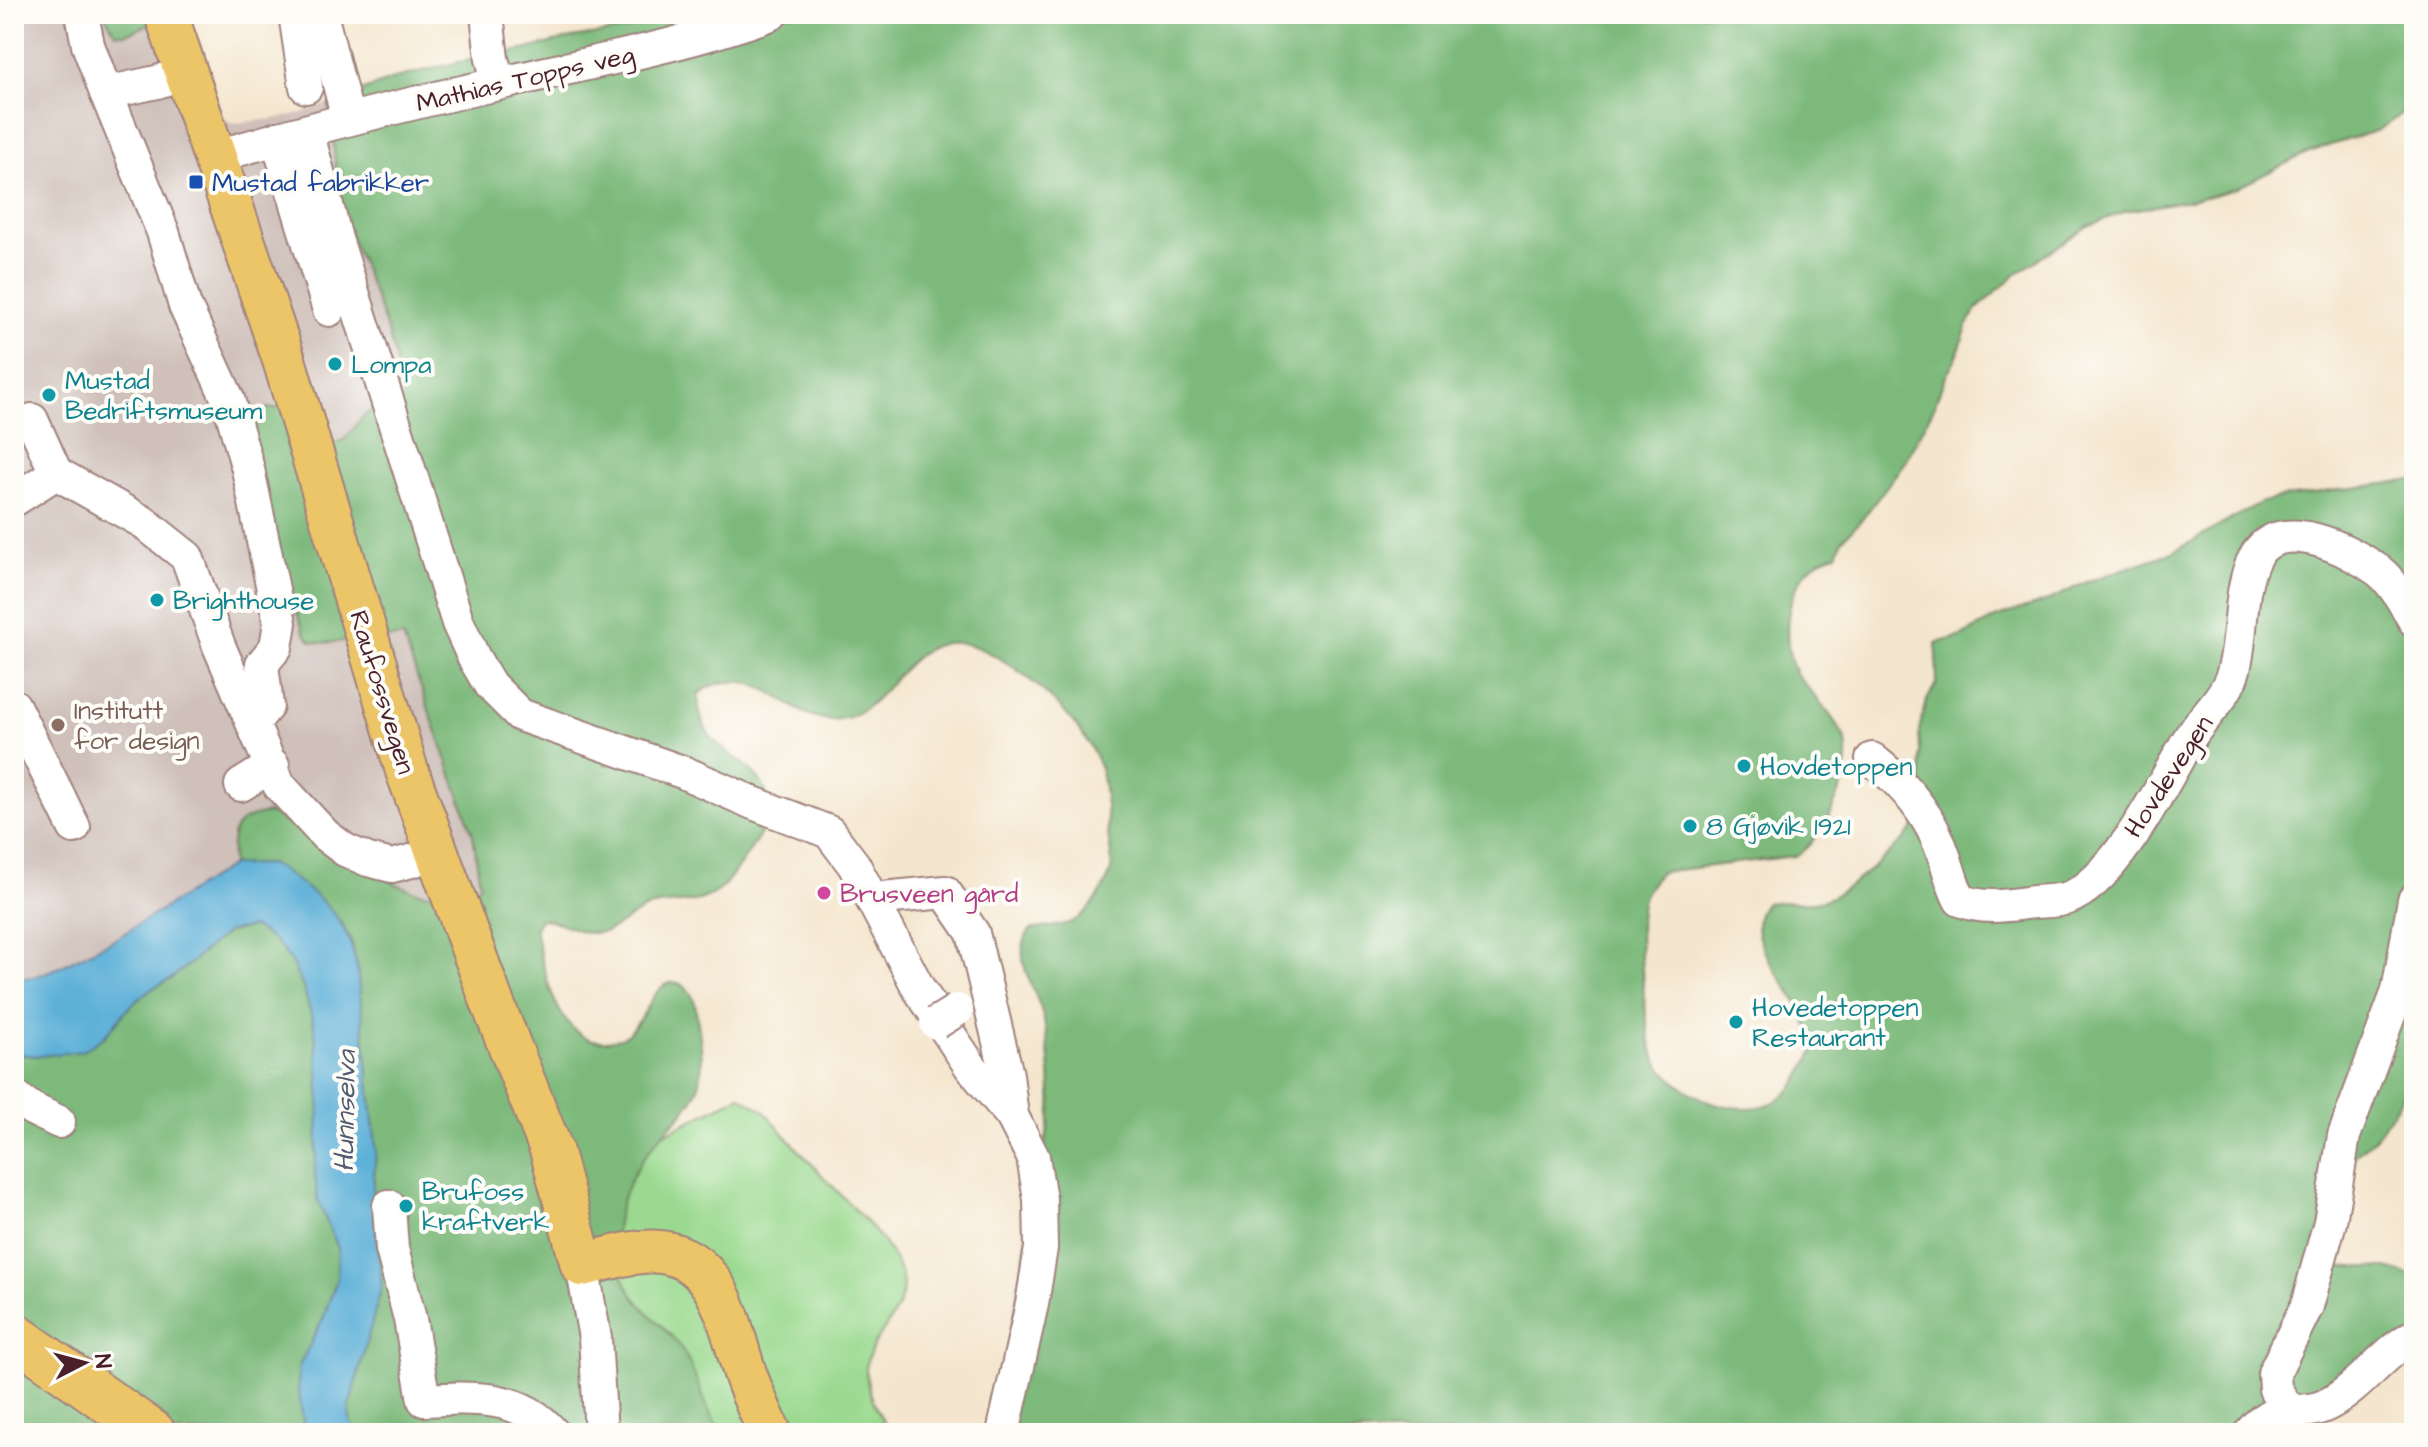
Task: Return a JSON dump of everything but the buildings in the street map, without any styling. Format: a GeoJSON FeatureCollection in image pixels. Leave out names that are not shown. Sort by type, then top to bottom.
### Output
{"type":"FeatureCollection","features":[{"type":"Feature","properties":{"kind":"highway"},"geometry":{"type":"LineString","coordinates":[[14,1335],[153,1433]]}},
{"type":"Feature","properties":{"kind":"main road","name":"Raufossvegen"},"geometry":{"type":"LineString","coordinates":[[166,14],[284,360],[407,771],[551,1149],[582,1265]]}},
{"type":"Feature","properties":{"kind":"main road"},"geometry":{"type":"LineString","coordinates":[[582,1265],[639,1252],[658,1251],[684,1258],[707,1276],[728,1316],[745,1373],[770,1433]]}},
{"type":"Feature","properties":{"kind":"street"},"geometry":{"type":"LineString","coordinates":[[82,14],[105,111],[163,232],[185,306],[228,399],[248,469],[280,623],[284,658],[262,664],[267,706],[254,722]]}},
{"type":"Feature","properties":{"kind":"street"},"geometry":{"type":"LineString","coordinates":[[295,14],[306,87]]}},
{"type":"Feature","properties":{"kind":"street"},"geometry":{"type":"LineString","coordinates":[[321,14],[348,119]]}},
{"type":"Feature","properties":{"kind":"street"},"geometry":{"type":"LineString","coordinates":[[487,14],[492,59],[499,83]]}},
{"type":"Feature","properties":{"kind":"street","name":"Mathias Topps veg"},"geometry":{"type":"LineString","coordinates":[[215,157],[348,119],[655,48],[771,14]]}},
{"type":"Feature","properties":{"kind":"street"},"geometry":{"type":"LineString","coordinates":[[105,111],[157,82],[186,72]]}},
{"type":"Feature","properties":{"kind":"street"},"geometry":{"type":"LineString","coordinates":[[292,134],[329,310]]}},
{"type":"Feature","properties":{"kind":"street"},"geometry":{"type":"LineString","coordinates":[[292,134],[336,239],[458,623],[490,685],[520,715],[632,753],[829,832],[854,865],[919,989],[971,1067],[1012,1116],[1033,1157],[1040,1199],[1041,1248],[1032,1304],[1003,1433]]}},
{"type":"Feature","properties":{"kind":"street"},"geometry":{"type":"LineString","coordinates":[[32,420],[56,473],[143,522],[187,557],[219,646],[273,765],[279,785],[325,835],[345,850],[392,866],[435,851]]}},
{"type":"Feature","properties":{"kind":"street"},"geometry":{"type":"LineString","coordinates":[[14,500],[56,473]]}},
{"type":"Feature","properties":{"kind":"street","name":"Hovdevegen"},"geometry":{"type":"LineString","coordinates":[[1872,759],[1900,781],[1919,808],[1942,850],[1960,900],[1971,905],[1989,906],[2066,899],[2089,887],[2111,864],[2165,783],[2189,738],[2220,697],[2231,677],[2249,577],[2255,557],[2264,547],[2277,538],[2301,536],[2329,542],[2380,572],[2399,593],[2414,620]]}},
{"type":"Feature","properties":{"kind":"street"},"geometry":{"type":"LineString","coordinates":[[21,710],[74,827]]}},
{"type":"Feature","properties":{"kind":"street"},"geometry":{"type":"LineString","coordinates":[[241,785],[273,765]]}},
{"type":"Feature","properties":{"kind":"street"},"geometry":{"type":"LineString","coordinates":[[872,899],[945,892],[973,933],[1007,1075],[1012,1116]]}},
{"type":"Feature","properties":{"kind":"street"},"geometry":{"type":"LineString","coordinates":[[2289,1410],[2275,1389],[2274,1373],[2307,1306],[2330,1222],[2344,1136],[2398,991],[2414,900]]}},
{"type":"Feature","properties":{"kind":"street"},"geometry":{"type":"LineString","coordinates":[[946,1017],[987,993]]}},
{"type":"Feature","properties":{"kind":"street"},"geometry":{"type":"LineString","coordinates":[[14,1096],[59,1122]]}},
{"type":"Feature","properties":{"kind":"street"},"geometry":{"type":"LineString","coordinates":[[389,1206],[392,1249],[410,1319],[424,1400],[504,1402],[541,1419],[553,1433]]}},
{"type":"Feature","properties":{"kind":"street","name":"Raufossvegen"},"geometry":{"type":"LineString","coordinates":[[582,1265],[598,1369],[601,1433]]}},
{"type":"Feature","properties":{"kind":"street"},"geometry":{"type":"LineString","coordinates":[[2250,1433],[2276,1410],[2305,1412],[2331,1403],[2414,1336]]}},
{"type":"Feature","properties":{"kind":"shaded area"},"geometry":{"type":"Polygon","coordinates":[[[14,14],[104,14],[115,33],[186,14],[203,49],[223,118],[232,123],[273,119],[329,103],[344,217],[387,326],[396,388],[366,414],[339,444],[252,441],[294,606],[305,634],[321,643],[403,636],[473,834],[480,885],[471,890],[440,894],[420,892],[392,881],[231,836],[232,865],[117,938],[60,967],[34,977],[14,979],[14,14]]]}},
{"type":"Feature","properties":{"kind":"green space"},"geometry":{"type":"Polygon","coordinates":[[[104,14],[178,14],[125,34],[115,33],[104,14]]]}},
{"type":"Feature","properties":{"kind":"green space"},"geometry":{"type":"Polygon","coordinates":[[[691,14],[2414,14],[2414,106],[2378,130],[2309,152],[2235,189],[2126,211],[2088,226],[2015,275],[1977,309],[1933,409],[1904,463],[1863,518],[1842,540],[1837,554],[1820,560],[1807,571],[1791,601],[1788,638],[1795,672],[1834,721],[1844,737],[1847,750],[1842,784],[1826,820],[1806,848],[1795,856],[1661,872],[1645,893],[1640,921],[1648,1027],[1654,1055],[1663,1070],[1692,1093],[1728,1106],[1764,1106],[1780,1099],[1796,1083],[1815,1049],[1798,1005],[1763,949],[1757,925],[1759,914],[1765,903],[1812,902],[1838,893],[1881,861],[1918,822],[1923,812],[1919,730],[1927,700],[1937,683],[1936,643],[1962,636],[1997,617],[2045,602],[2089,581],[2173,552],[2260,503],[2414,480],[2414,1079],[2377,1136],[2353,1157],[2324,1266],[2386,1268],[2414,1276],[2414,1349],[2352,1368],[2258,1433],[983,1433],[997,1420],[1051,1110],[1046,1031],[1023,961],[1025,940],[1030,930],[1066,924],[1083,915],[1102,890],[1112,861],[1101,771],[1077,727],[1043,691],[1004,661],[966,644],[944,643],[925,651],[879,696],[845,718],[824,719],[810,715],[749,683],[735,682],[705,689],[698,695],[700,715],[706,730],[715,742],[758,777],[767,794],[767,821],[745,858],[723,887],[702,899],[649,907],[600,932],[580,931],[540,919],[535,928],[554,1000],[563,1017],[589,1039],[606,1041],[623,1037],[637,1024],[660,989],[670,983],[684,986],[695,1004],[702,1057],[698,1088],[687,1108],[648,1151],[637,1168],[621,1204],[616,1242],[619,1262],[631,1292],[680,1346],[711,1415],[723,1433],[356,1433],[350,1422],[349,1407],[382,1285],[373,1188],[376,1149],[352,943],[341,922],[269,864],[232,865],[233,834],[247,818],[270,813],[412,890],[451,894],[480,885],[473,834],[403,637],[321,643],[311,641],[305,634],[294,606],[252,441],[253,417],[260,410],[285,408],[319,445],[338,442],[394,391],[397,377],[388,332],[341,205],[329,103],[399,77],[459,62],[691,14]]]}},
{"type":"Feature","properties":{"kind":"green space"},"geometry":{"type":"Polygon","coordinates":[[[253,927],[275,941],[290,959],[304,989],[315,1029],[320,1101],[315,1172],[318,1201],[338,1248],[337,1278],[323,1319],[304,1426],[308,1433],[14,1433],[14,1054],[40,1056],[104,1037],[129,1007],[149,990],[171,979],[227,932],[253,927]]]}},
{"type":"Feature","properties":{"kind":"green space"},"geometry":{"type":"Polygon","coordinates":[[[740,1096],[763,1110],[876,1232],[901,1274],[901,1300],[868,1358],[866,1370],[871,1394],[889,1433],[677,1433],[661,1425],[586,1152],[666,1133],[740,1096]]]}},
{"type":"Feature","properties":{"kind":"water","name":"Hunnselva"},"geometry":{"type":"Polygon","coordinates":[[[269,864],[282,870],[332,911],[345,930],[357,968],[376,1149],[373,1188],[382,1285],[349,1407],[350,1422],[356,1433],[308,1433],[304,1426],[298,1388],[299,1366],[323,1319],[337,1279],[338,1248],[318,1201],[315,1172],[320,1101],[315,1029],[304,989],[290,959],[275,941],[253,927],[227,932],[171,979],[149,990],[129,1007],[104,1037],[82,1051],[40,1056],[14,1054],[14,979],[34,977],[60,967],[117,938],[232,865],[269,864]]]}},
{"type":"Feature","properties":{"kind":"place","name":"Mustad fabrikker"},"geometry":{"type":"Point","coordinates":[196,182]}},
{"type":"Feature","properties":{"kind":"place","name":"Lompa"},"geometry":{"type":"Point","coordinates":[335,364]}},
{"type":"Feature","properties":{"kind":"place","name":"Mustad Bedriftsmuseum"},"geometry":{"type":"Point","coordinates":[49,395]}},
{"type":"Feature","properties":{"kind":"place","name":"Brighthouse"},"geometry":{"type":"Point","coordinates":[157,600]}},
{"type":"Feature","properties":{"kind":"place","name":"Institutt for design"},"geometry":{"type":"Point","coordinates":[58,725]}},
{"type":"Feature","properties":{"kind":"place","name":"Hovdetoppen"},"geometry":{"type":"Point","coordinates":[1744,766]}},
{"type":"Feature","properties":{"kind":"place","name":"8 Gjøvik 1921"},"geometry":{"type":"Point","coordinates":[1690,826]}},
{"type":"Feature","properties":{"kind":"place","name":"Brusveen gård"},"geometry":{"type":"Point","coordinates":[824,893]}},
{"type":"Feature","properties":{"kind":"place","name":"Hovedetoppen Restaurant"},"geometry":{"type":"Point","coordinates":[1736,1022]}},
{"type":"Feature","properties":{"kind":"place","name":"Brufoss kraftverk"},"geometry":{"type":"Point","coordinates":[406,1206]}}]}
